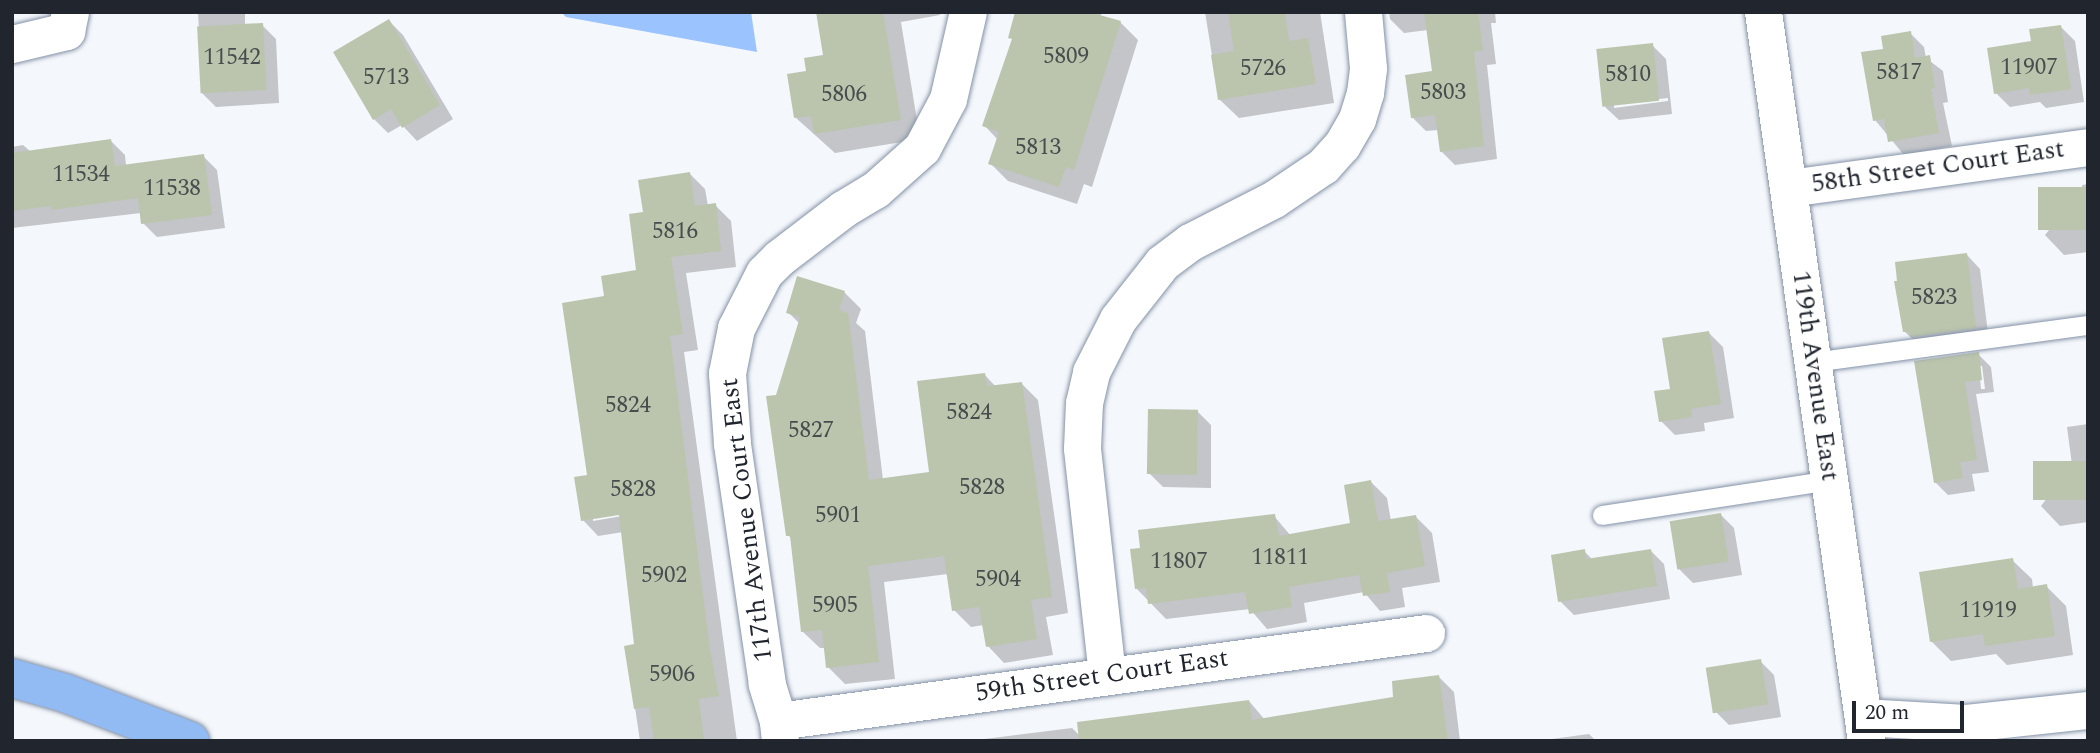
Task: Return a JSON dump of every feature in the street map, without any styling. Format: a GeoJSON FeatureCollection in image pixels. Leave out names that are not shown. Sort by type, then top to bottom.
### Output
{"type":"FeatureCollection","features":[{"type":"Feature","properties":{"kind":"highway"},"geometry":{"type":"LineString","coordinates":[[12,678],[65,693],[190,741]]}},
{"type":"Feature","properties":{"kind":"street","name":"117th Avenue Court East"},"geometry":{"type":"LineString","coordinates":[[779,731],[767,684],[732,443],[727,373],[736,328],[764,273],[779,258],[843,209],[875,190],[922,148],[948,99],[968,12]]}},
{"type":"Feature","properties":{"kind":"street"},"geometry":{"type":"LineString","coordinates":[[1107,675],[1082,448],[1084,403],[1091,372],[1118,319],[1162,263],[1190,242],[1274,199],[1322,166],[1342,145],[1357,119],[1365,93],[1368,68],[1363,12]]}},
{"type":"Feature","properties":{"kind":"street","name":"119th Avenue East"},"geometry":{"type":"LineString","coordinates":[[1763,12],[1864,729]]}},
{"type":"Feature","properties":{"kind":"street"},"geometry":{"type":"LineString","coordinates":[[12,44],[68,21]]}},
{"type":"Feature","properties":{"kind":"street","name":"58th Street Court East"},"geometry":{"type":"LineString","coordinates":[[1789,188],[2088,147]]}},
{"type":"Feature","properties":{"kind":"street","name":"59th Street Court East"},"geometry":{"type":"LineString","coordinates":[[779,731],[1107,675],[1426,633]]}},
{"type":"Feature","properties":{"kind":"street"},"geometry":{"type":"LineString","coordinates":[[1864,729],[1966,723],[2088,710]]}},
{"type":"Feature","properties":{"kind":"lane"},"geometry":{"type":"LineString","coordinates":[[1813,362],[2088,325]]}},
{"type":"Feature","properties":{"kind":"lane"},"geometry":{"type":"LineString","coordinates":[[1602,515],[1830,480]]}},
{"type":"Feature","properties":{"kind":"shaded area"},"geometry":{"type":"Polygon","coordinates":[[[561,12],[751,12],[757,52],[566,17],[561,12]]]}},
{"type":"Feature","properties":{"kind":"building"},"geometry":{"type":"Polygon","coordinates":[[[816,12],[883,12],[901,120],[814,134],[811,116],[794,118],[787,74],[806,71],[804,58],[823,55],[816,12]]]}},
{"type":"Feature","properties":{"kind":"building"},"geometry":{"type":"Polygon","coordinates":[[[1015,12],[1089,12],[1121,21],[1074,170],[1066,167],[1059,187],[988,164],[999,132],[982,126],[1012,39],[1008,38],[1015,12]]]}},
{"type":"Feature","properties":{"kind":"building"},"geometry":{"type":"Polygon","coordinates":[[[1228,12],[1285,12],[1289,41],[1308,38],[1316,84],[1218,100],[1211,55],[1234,51],[1228,12]]]}},
{"type":"Feature","properties":{"kind":"building"},"geometry":{"type":"Polygon","coordinates":[[[1424,12],[1478,12],[1483,50],[1474,52],[1484,146],[1440,152],[1435,115],[1411,118],[1405,75],[1432,71],[1424,12]]]}},
{"type":"Feature","properties":{"kind":"building"},"geometry":{"type":"Polygon","coordinates":[[[389,19],[440,105],[402,128],[391,109],[373,120],[333,52],[389,19]]]}},
{"type":"Feature","properties":{"kind":"building"},"geometry":{"type":"Polygon","coordinates":[[[263,23],[267,90],[201,93],[197,26],[263,23]]]}},
{"type":"Feature","properties":{"kind":"building"},"geometry":{"type":"Polygon","coordinates":[[[2061,25],[2071,89],[2030,95],[2029,88],[1994,94],[1987,48],[2031,41],[2029,29],[2061,25]]]}},
{"type":"Feature","properties":{"kind":"building"},"geometry":{"type":"Polygon","coordinates":[[[1911,31],[1915,58],[1930,55],[1935,88],[1931,89],[1939,133],[1888,142],[1884,119],[1873,121],[1861,52],[1883,49],[1881,36],[1911,31]]]}},
{"type":"Feature","properties":{"kind":"building"},"geometry":{"type":"Polygon","coordinates":[[[1653,43],[1659,101],[1602,107],[1596,49],[1653,43]]]}},
{"type":"Feature","properties":{"kind":"building"},"geometry":{"type":"Polygon","coordinates":[[[111,139],[115,166],[204,154],[212,215],[141,224],[138,198],[51,210],[51,206],[12,211],[12,153],[111,139]]]}},
{"type":"Feature","properties":{"kind":"building"},"geometry":{"type":"Polygon","coordinates":[[[690,172],[695,206],[716,203],[721,251],[671,257],[683,334],[670,336],[710,650],[719,696],[699,699],[704,741],[654,741],[649,707],[634,709],[624,646],[634,644],[619,515],[581,521],[574,477],[587,475],[562,303],[604,296],[601,276],[636,270],[629,214],[643,212],[638,180],[690,172]]]}},
{"type":"Feature","properties":{"kind":"building"},"geometry":{"type":"Polygon","coordinates":[[[2038,187],[2088,187],[2088,230],[2038,230],[2038,187]]]}},
{"type":"Feature","properties":{"kind":"building"},"geometry":{"type":"Polygon","coordinates":[[[1967,253],[1976,328],[1910,337],[1909,332],[1903,332],[1894,281],[1897,281],[1895,262],[1967,253]]]}},
{"type":"Feature","properties":{"kind":"building"},"geometry":{"type":"Polygon","coordinates":[[[797,276],[845,291],[839,310],[848,313],[869,480],[929,472],[917,381],[985,373],[987,386],[1022,382],[1052,597],[1031,600],[1037,639],[986,647],[979,607],[952,611],[944,556],[868,566],[879,662],[826,668],[822,630],[801,632],[790,536],[786,536],[766,396],[776,395],[800,317],[786,313],[797,276]]]}},
{"type":"Feature","properties":{"kind":"building"},"geometry":{"type":"Polygon","coordinates":[[[1709,331],[1721,404],[1691,409],[1692,417],[1659,422],[1654,391],[1670,389],[1662,338],[1709,331]]]}},
{"type":"Feature","properties":{"kind":"building"},"geometry":{"type":"Polygon","coordinates":[[[1979,352],[1982,380],[1965,382],[1977,460],[1960,462],[1963,478],[1934,483],[1914,361],[1979,352]]]}},
{"type":"Feature","properties":{"kind":"building"},"geometry":{"type":"Polygon","coordinates":[[[1148,409],[1198,410],[1197,475],[1147,474],[1148,409]]]}},
{"type":"Feature","properties":{"kind":"building"},"geometry":{"type":"Polygon","coordinates":[[[2033,461],[2088,461],[2088,500],[2033,500],[2033,461]]]}},
{"type":"Feature","properties":{"kind":"building"},"geometry":{"type":"Polygon","coordinates":[[[1371,480],[1378,521],[1416,515],[1425,566],[1387,573],[1390,592],[1363,596],[1359,575],[1289,587],[1292,607],[1249,614],[1245,592],[1148,604],[1146,588],[1135,589],[1130,549],[1140,548],[1138,530],[1275,514],[1279,536],[1350,523],[1344,485],[1371,480]]]}},
{"type":"Feature","properties":{"kind":"building"},"geometry":{"type":"Polygon","coordinates":[[[1721,513],[1729,561],[1677,570],[1670,521],[1721,513]]]}},
{"type":"Feature","properties":{"kind":"building"},"geometry":{"type":"Polygon","coordinates":[[[1585,549],[1586,559],[1651,549],[1657,586],[1558,602],[1551,555],[1585,549]]]}},
{"type":"Feature","properties":{"kind":"building"},"geometry":{"type":"Polygon","coordinates":[[[2013,558],[2018,589],[2047,584],[2055,636],[1985,646],[1983,634],[1930,642],[1919,572],[2013,558]]]}},
{"type":"Feature","properties":{"kind":"building"},"geometry":{"type":"Polygon","coordinates":[[[1761,659],[1768,704],[1713,713],[1706,668],[1761,659]]]}},
{"type":"Feature","properties":{"kind":"building"},"geometry":{"type":"Polygon","coordinates":[[[1439,675],[1448,741],[1079,741],[1077,722],[1249,700],[1252,720],[1393,697],[1392,681],[1439,675]]]}}]}
